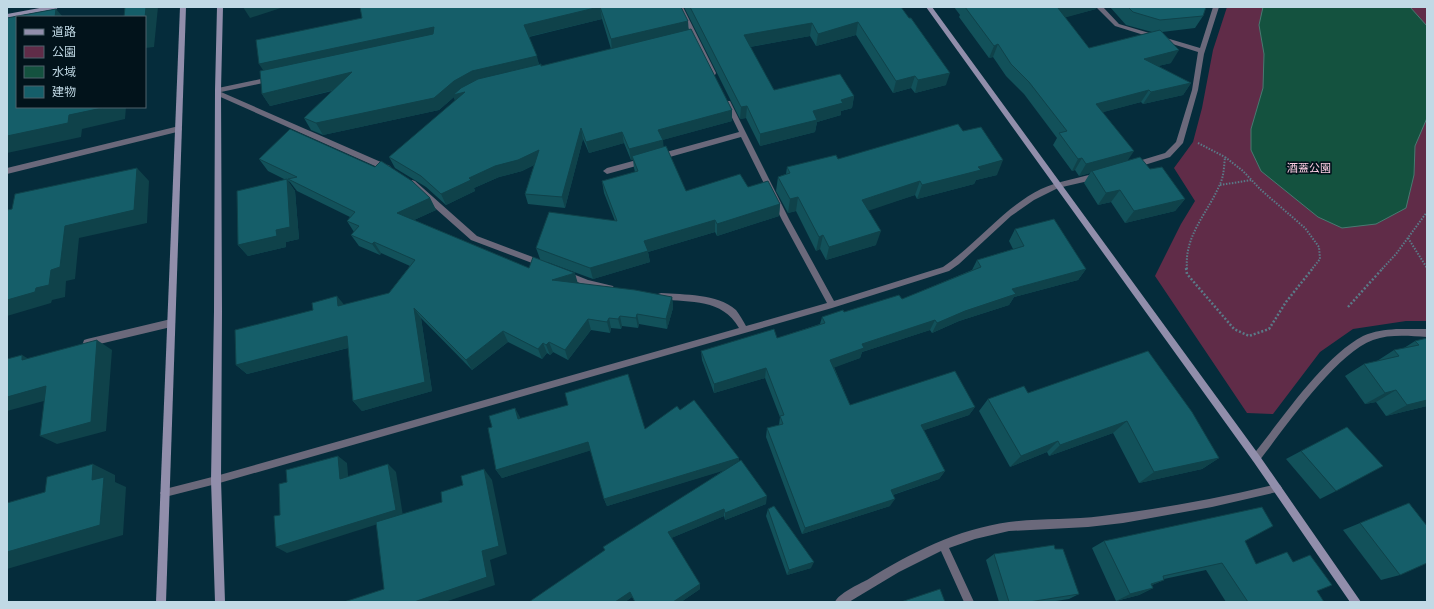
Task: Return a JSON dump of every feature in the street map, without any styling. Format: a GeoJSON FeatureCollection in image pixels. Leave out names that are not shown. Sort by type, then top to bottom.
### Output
{"type":"FeatureCollection","features":[{"type":"Feature","properties":{"kind":"street"},"geometry":{"type":"LineString","coordinates":[[7,16],[56,7]]}},
{"type":"Feature","properties":{"kind":"street"},"geometry":{"type":"LineString","coordinates":[[161,602],[179,129],[182,7]]}},
{"type":"Feature","properties":{"kind":"street"},"geometry":{"type":"LineString","coordinates":[[220,7],[218,92],[216,480],[220,602]]}},
{"type":"Feature","properties":{"kind":"street"},"geometry":{"type":"LineString","coordinates":[[680,7],[715,78]]}},
{"type":"Feature","properties":{"kind":"street"},"geometry":{"type":"LineString","coordinates":[[928,7],[1256,458],[1356,602]]}},
{"type":"Feature","properties":{"kind":"street"},"geometry":{"type":"LineString","coordinates":[[1099,7],[1116,25],[1202,51]]}},
{"type":"Feature","properties":{"kind":"street"},"geometry":{"type":"LineString","coordinates":[[1124,168],[1167,155],[1179,143],[1195,90],[1202,51],[1216,7]]}},
{"type":"Feature","properties":{"kind":"street"},"geometry":{"type":"LineString","coordinates":[[687,38],[694,36]]}},
{"type":"Feature","properties":{"kind":"street"},"geometry":{"type":"LineString","coordinates":[[218,92],[280,76]]}},
{"type":"Feature","properties":{"kind":"street"},"geometry":{"type":"LineString","coordinates":[[218,92],[385,163],[394,172]]}},
{"type":"Feature","properties":{"kind":"street"},"geometry":{"type":"LineString","coordinates":[[726,99],[786,220],[832,305]]}},
{"type":"Feature","properties":{"kind":"street"},"geometry":{"type":"LineString","coordinates":[[7,171],[179,129]]}},
{"type":"Feature","properties":{"kind":"street"},"geometry":{"type":"LineString","coordinates":[[607,171],[743,134]]}},
{"type":"Feature","properties":{"kind":"street"},"geometry":{"type":"LineString","coordinates":[[165,493],[216,480],[832,305],[946,269],[1026,202],[1046,190],[1102,174]]}},
{"type":"Feature","properties":{"kind":"street"},"geometry":{"type":"LineString","coordinates":[[405,178],[423,191],[474,238],[549,267]]}},
{"type":"Feature","properties":{"kind":"street"},"geometry":{"type":"LineString","coordinates":[[561,273],[587,283],[615,288]]}},
{"type":"Feature","properties":{"kind":"street"},"geometry":{"type":"LineString","coordinates":[[653,295],[708,302],[721,306],[730,310],[737,317],[744,330]]}},
{"type":"Feature","properties":{"kind":"street"},"geometry":{"type":"LineString","coordinates":[[81,345],[171,322]]}},
{"type":"Feature","properties":{"kind":"street"},"geometry":{"type":"LineString","coordinates":[[1256,458],[1324,374],[1347,352],[1366,339],[1385,334],[1427,333]]}},
{"type":"Feature","properties":{"kind":"street"},"geometry":{"type":"LineString","coordinates":[[840,602],[884,574],[943,546],[996,529],[1108,520],[1213,504],[1277,488]]}},
{"type":"Feature","properties":{"kind":"street"},"geometry":{"type":"LineString","coordinates":[[943,546],[969,602]]}},
{"type":"Feature","properties":{"kind":"path"},"geometry":{"type":"LineString","coordinates":[[1182,134],[1225,157],[1305,228],[1319,247],[1320,259],[1286,302],[1269,330],[1249,336],[1234,329],[1187,274],[1186,265],[1188,241],[1220,185],[1225,157]]}},
{"type":"Feature","properties":{"kind":"path"},"geometry":{"type":"LineString","coordinates":[[1220,185],[1252,180]]}},
{"type":"Feature","properties":{"kind":"path"},"geometry":{"type":"LineString","coordinates":[[1348,307],[1396,254],[1427,212]]}},
{"type":"Feature","properties":{"kind":"path"},"geometry":{"type":"LineString","coordinates":[[1408,238],[1427,268]]}},
{"type":"Feature","properties":{"kind":"green space","name":"酒蓋公園"},"geometry":{"type":"Polygon","coordinates":[[[1227,7],[1427,7],[1427,321],[1406,321],[1353,329],[1320,352],[1273,414],[1247,413],[1155,276],[1181,224],[1195,201],[1174,168],[1193,142],[1202,108],[1213,50],[1227,7]]]}},
{"type":"Feature","properties":{"kind":"water"},"geometry":{"type":"Polygon","coordinates":[[[1263,7],[1410,7],[1427,26],[1427,118],[1415,146],[1414,175],[1406,208],[1376,224],[1342,228],[1318,217],[1261,171],[1251,150],[1251,129],[1263,88],[1264,54],[1259,25],[1263,7]]]}},
{"type":"Feature","properties":{"kind":"building"},"geometry":{"type":"Polygon","coordinates":[[[125,7],[146,7],[145,16],[124,16],[125,7]]]}},
{"type":"Feature","properties":{"kind":"building"},"geometry":{"type":"Polygon","coordinates":[[[360,7],[599,7],[524,25],[537,56],[472,71],[454,81],[434,98],[316,123],[304,118],[352,72],[262,94],[260,71],[433,34],[434,27],[259,64],[256,40],[362,18],[360,7]]]}},
{"type":"Feature","properties":{"kind":"building"},"geometry":{"type":"Polygon","coordinates":[[[600,7],[681,7],[688,21],[611,39],[600,7]]]}},
{"type":"Feature","properties":{"kind":"building"},"geometry":{"type":"Polygon","coordinates":[[[690,7],[901,7],[909,18],[911,18],[950,73],[918,80],[915,76],[896,81],[858,22],[818,34],[812,23],[744,35],[774,90],[840,74],[854,96],[841,100],[843,103],[813,111],[817,120],[760,134],[747,106],[741,107],[690,7]]]}},
{"type":"Feature","properties":{"kind":"building"},"geometry":{"type":"Polygon","coordinates":[[[965,7],[1063,7],[1058,8],[1089,48],[1160,30],[1179,50],[1144,59],[1191,83],[1151,92],[1149,90],[1096,104],[1134,151],[1086,164],[1082,158],[1078,159],[1059,133],[1067,131],[1029,82],[1011,64],[998,44],[994,46],[965,7]]]}},
{"type":"Feature","properties":{"kind":"building"},"geometry":{"type":"Polygon","coordinates":[[[1128,7],[1206,7],[1203,16],[1160,20],[1133,12],[1128,7]]]}},
{"type":"Feature","properties":{"kind":"building"},"geometry":{"type":"Polygon","coordinates":[[[56,9],[55,16],[18,16],[56,9]]]}},
{"type":"Feature","properties":{"kind":"building"},"geometry":{"type":"Polygon","coordinates":[[[16,16],[16,108],[102,108],[69,115],[68,123],[7,136],[7,18],[16,16]]]}},
{"type":"Feature","properties":{"kind":"building"},"geometry":{"type":"Polygon","coordinates":[[[691,29],[732,110],[658,130],[663,140],[629,149],[622,132],[586,142],[581,128],[562,197],[525,194],[539,150],[518,160],[495,166],[469,178],[471,180],[441,194],[421,176],[389,157],[465,92],[453,95],[461,88],[478,79],[541,64],[541,66],[691,29]]]}},
{"type":"Feature","properties":{"kind":"building"},"geometry":{"type":"Polygon","coordinates":[[[958,124],[963,131],[981,127],[1003,160],[978,167],[981,170],[922,185],[920,181],[862,200],[881,231],[829,247],[823,235],[819,237],[798,197],[790,199],[778,177],[790,173],[787,167],[836,155],[838,159],[958,124]]]}},
{"type":"Feature","properties":{"kind":"building"},"geometry":{"type":"Polygon","coordinates":[[[290,129],[375,167],[381,161],[412,181],[430,198],[397,213],[529,268],[533,257],[575,273],[552,280],[635,290],[672,297],[666,319],[637,314],[636,318],[620,316],[618,319],[609,318],[607,322],[588,319],[565,350],[549,342],[546,345],[543,343],[538,349],[503,331],[466,360],[414,308],[425,382],[353,401],[347,336],[236,365],[235,330],[313,310],[312,303],[337,296],[338,306],[389,293],[415,260],[374,242],[372,244],[351,235],[359,226],[347,221],[355,212],[288,179],[297,177],[259,159],[290,129]]]}},
{"type":"Feature","properties":{"kind":"building"},"geometry":{"type":"Polygon","coordinates":[[[666,146],[686,191],[740,174],[748,187],[768,181],[780,204],[717,224],[715,220],[644,241],[648,251],[590,268],[536,248],[549,212],[617,221],[602,181],[638,171],[632,156],[666,146]]]}},
{"type":"Feature","properties":{"kind":"building"},"geometry":{"type":"Polygon","coordinates":[[[1140,157],[1150,169],[1162,167],[1185,199],[1134,211],[1120,190],[1106,193],[1092,171],[1140,157]]]}},
{"type":"Feature","properties":{"kind":"building"},"geometry":{"type":"Polygon","coordinates":[[[137,168],[134,210],[65,226],[60,267],[51,270],[49,285],[36,288],[35,292],[7,300],[7,210],[12,209],[15,194],[137,168]]]}},
{"type":"Feature","properties":{"kind":"building"},"geometry":{"type":"Polygon","coordinates":[[[287,179],[290,227],[276,230],[277,236],[238,245],[237,191],[287,179]]]}},
{"type":"Feature","properties":{"kind":"building"},"geometry":{"type":"Polygon","coordinates":[[[1054,219],[1086,269],[1012,289],[1016,294],[965,311],[937,323],[935,320],[862,344],[864,348],[830,360],[850,405],[955,371],[975,407],[921,425],[945,471],[891,490],[895,499],[805,528],[767,428],[783,424],[780,416],[784,415],[766,368],[714,384],[701,351],[774,329],[777,338],[825,323],[822,317],[843,310],[844,312],[899,295],[902,299],[981,267],[977,260],[1024,246],[1015,229],[1054,219]]]}},
{"type":"Feature","properties":{"kind":"building"},"geometry":{"type":"Polygon","coordinates":[[[1427,338],[1427,400],[1407,405],[1396,390],[1385,393],[1364,364],[1399,356],[1394,350],[1419,345],[1415,341],[1427,338]]]}},
{"type":"Feature","properties":{"kind":"building"},"geometry":{"type":"Polygon","coordinates":[[[97,340],[91,422],[40,436],[46,386],[7,397],[7,359],[22,355],[22,360],[97,340]]]}},
{"type":"Feature","properties":{"kind":"building"},"geometry":{"type":"Polygon","coordinates":[[[1148,351],[1192,412],[1219,458],[1154,472],[1127,421],[1060,445],[1058,441],[1021,456],[988,399],[1024,386],[1028,393],[1148,351]]]}},
{"type":"Feature","properties":{"kind":"building"},"geometry":{"type":"Polygon","coordinates":[[[628,374],[645,429],[677,406],[680,410],[694,400],[739,458],[604,499],[588,442],[496,470],[488,428],[492,427],[489,416],[515,408],[518,419],[568,405],[565,393],[628,374]]]}},
{"type":"Feature","properties":{"kind":"building"},"geometry":{"type":"Polygon","coordinates":[[[1347,427],[1383,466],[1336,491],[1301,451],[1347,427]]]}},
{"type":"Feature","properties":{"kind":"building"},"geometry":{"type":"Polygon","coordinates":[[[338,456],[340,479],[388,464],[396,510],[276,547],[274,516],[280,515],[279,484],[287,482],[286,470],[338,456]]]}},
{"type":"Feature","properties":{"kind":"building"},"geometry":{"type":"Polygon","coordinates":[[[741,460],[767,496],[725,513],[724,509],[668,532],[700,584],[673,602],[635,602],[630,592],[615,602],[529,602],[605,550],[603,547],[741,460]]]}},
{"type":"Feature","properties":{"kind":"building"},"geometry":{"type":"Polygon","coordinates":[[[93,464],[92,480],[104,477],[100,525],[7,552],[7,503],[45,492],[47,477],[93,464]]]}},
{"type":"Feature","properties":{"kind":"building"},"geometry":{"type":"Polygon","coordinates":[[[484,469],[499,546],[482,551],[487,577],[414,602],[344,602],[384,589],[376,522],[442,502],[441,492],[463,485],[461,476],[484,469]]]}},
{"type":"Feature","properties":{"kind":"building"},"geometry":{"type":"Polygon","coordinates":[[[1409,503],[1427,526],[1427,563],[1400,575],[1360,523],[1409,503]]]}},
{"type":"Feature","properties":{"kind":"building"},"geometry":{"type":"Polygon","coordinates":[[[774,506],[814,562],[789,570],[768,509],[774,506]]]}},
{"type":"Feature","properties":{"kind":"building"},"geometry":{"type":"Polygon","coordinates":[[[1262,507],[1273,526],[1245,541],[1256,564],[1287,552],[1293,562],[1310,555],[1332,585],[1317,591],[1324,602],[1248,602],[1222,563],[1163,576],[1164,580],[1151,584],[1153,588],[1130,594],[1104,541],[1262,507]]]}},
{"type":"Feature","properties":{"kind":"building"},"geometry":{"type":"Polygon","coordinates":[[[1054,545],[1055,549],[1063,549],[1079,594],[1029,602],[1009,602],[994,554],[1054,545]]]}},
{"type":"Feature","properties":{"kind":"building"},"geometry":{"type":"Polygon","coordinates":[[[940,589],[945,602],[901,602],[940,589]]]}}]}
